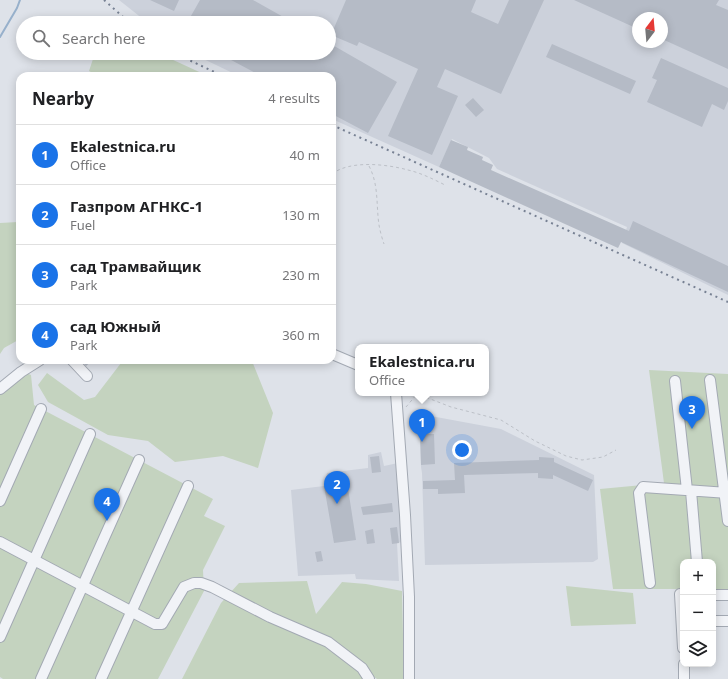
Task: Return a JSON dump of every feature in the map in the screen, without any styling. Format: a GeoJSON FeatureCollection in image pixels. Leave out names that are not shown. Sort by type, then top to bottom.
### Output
{"type":"FeatureCollection","features":[{"type":"Feature","properties":{"kind":"street"},"geometry":{"type":"LineString","coordinates":[[336,356],[355,364]]}},
{"type":"Feature","properties":{"kind":"street"},"geometry":{"type":"LineString","coordinates":[[0,389],[34,364]]}},
{"type":"Feature","properties":{"kind":"street"},"geometry":{"type":"LineString","coordinates":[[76,364],[87,376]]}},
{"type":"Feature","properties":{"kind":"street"},"geometry":{"type":"LineString","coordinates":[[710,380],[726,493],[728,521]]}},
{"type":"Feature","properties":{"kind":"street"},"geometry":{"type":"LineString","coordinates":[[675,381],[697,559]]}},
{"type":"Feature","properties":{"kind":"street"},"geometry":{"type":"LineString","coordinates":[[396,396],[405,515],[409,679]]}},
{"type":"Feature","properties":{"kind":"street"},"geometry":{"type":"LineString","coordinates":[[0,501],[41,409]]}},
{"type":"Feature","properties":{"kind":"street"},"geometry":{"type":"LineString","coordinates":[[0,637],[90,434]]}},
{"type":"Feature","properties":{"kind":"street"},"geometry":{"type":"LineString","coordinates":[[41,679],[139,460]]}},
{"type":"Feature","properties":{"kind":"street"},"geometry":{"type":"LineString","coordinates":[[101,679],[188,486]]}},
{"type":"Feature","properties":{"kind":"street"},"geometry":{"type":"LineString","coordinates":[[650,583],[639,493],[643,487],[726,493]]}},
{"type":"Feature","properties":{"kind":"street"},"geometry":{"type":"LineString","coordinates":[[0,542],[155,624],[162,624],[184,588],[194,583],[201,583],[212,587],[270,616],[328,642],[362,668],[369,679]]}},
{"type":"Feature","properties":{"kind":"street"},"geometry":{"type":"LineString","coordinates":[[716,595],[728,595]]}},
{"type":"Feature","properties":{"kind":"street"},"geometry":{"type":"LineString","coordinates":[[716,621],[728,621]]}},
{"type":"Feature","properties":{"kind":"street"},"geometry":{"type":"LineString","coordinates":[[684,667],[684,679]]}},
{"type":"Feature","properties":{"kind":"path"},"geometry":{"type":"LineString","coordinates":[[336,171],[353,165],[389,166],[424,175],[445,185]]}},
{"type":"Feature","properties":{"kind":"path"},"geometry":{"type":"LineString","coordinates":[[369,165],[374,176],[378,200],[379,225],[384,244]]}},
{"type":"Feature","properties":{"kind":"path"},"geometry":{"type":"LineString","coordinates":[[398,416],[414,396]]}},
{"type":"Feature","properties":{"kind":"path"},"geometry":{"type":"LineString","coordinates":[[424,396],[451,407],[501,420],[535,441],[566,456],[582,460],[603,457],[616,450]]}},
{"type":"Feature","properties":{"kind":"shaded area"},"geometry":{"type":"Polygon","coordinates":[[[119,0],[728,0],[728,295],[622,243],[627,227],[497,169],[489,158],[452,139],[439,167],[336,121],[336,72],[231,72],[206,60],[336,60],[336,16],[139,16],[119,0]]]}},
{"type":"Feature","properties":{"kind":"shaded area"},"geometry":{"type":"Polygon","coordinates":[[[420,414],[501,429],[594,475],[598,559],[593,562],[425,565],[420,414]]]}},
{"type":"Feature","properties":{"kind":"shaded area"},"geometry":{"type":"Polygon","coordinates":[[[381,452],[384,466],[398,463],[402,542],[397,543],[399,581],[356,579],[355,574],[298,576],[291,490],[324,486],[327,473],[368,468],[368,455],[381,452]]]}},
{"type":"Feature","properties":{"kind":"green space"},"geometry":{"type":"Polygon","coordinates":[[[93,60],[173,60],[199,72],[91,72],[89,71],[93,60]]]}},
{"type":"Feature","properties":{"kind":"green space"},"geometry":{"type":"Polygon","coordinates":[[[16,222],[16,341],[4,348],[0,354],[0,223],[16,222]]]}},
{"type":"Feature","properties":{"kind":"green space"},"geometry":{"type":"Polygon","coordinates":[[[120,364],[253,364],[273,413],[258,468],[223,456],[175,462],[148,441],[108,435],[48,402],[38,385],[47,373],[84,400],[95,397],[120,364]]]}},
{"type":"Feature","properties":{"kind":"green space"},"geometry":{"type":"Polygon","coordinates":[[[649,370],[728,374],[728,591],[716,591],[716,559],[680,559],[680,589],[613,589],[600,489],[664,483],[649,370]]]}},
{"type":"Feature","properties":{"kind":"green space"},"geometry":{"type":"Polygon","coordinates":[[[26,373],[31,375],[34,405],[213,499],[204,516],[225,526],[203,570],[204,591],[158,679],[3,679],[0,677],[0,393],[26,373]]]}},
{"type":"Feature","properties":{"kind":"green space"},"geometry":{"type":"Polygon","coordinates":[[[307,581],[316,614],[342,582],[366,584],[402,591],[404,679],[377,679],[371,675],[367,679],[182,679],[221,603],[239,583],[307,581]]]}},
{"type":"Feature","properties":{"kind":"green space"},"geometry":{"type":"Polygon","coordinates":[[[566,586],[633,593],[636,624],[571,626],[566,586]]]}},
{"type":"Feature","properties":{"kind":"building"},"geometry":{"type":"Polygon","coordinates":[[[150,0],[179,0],[174,11],[150,0]]]}},
{"type":"Feature","properties":{"kind":"building"},"geometry":{"type":"Polygon","coordinates":[[[200,0],[253,0],[282,16],[191,16],[200,0]]]}},
{"type":"Feature","properties":{"kind":"building"},"geometry":{"type":"Polygon","coordinates":[[[346,0],[476,0],[471,12],[498,24],[509,0],[544,0],[501,94],[445,69],[437,87],[458,96],[432,155],[388,136],[418,69],[359,42],[357,46],[336,37],[336,23],[346,0]]]}},
{"type":"Feature","properties":{"kind":"building"},"geometry":{"type":"Polygon","coordinates":[[[574,0],[719,0],[716,5],[728,10],[728,69],[668,42],[668,12],[632,12],[632,26],[574,0]]]}},
{"type":"Feature","properties":{"kind":"building"},"geometry":{"type":"Polygon","coordinates":[[[552,44],[636,81],[630,94],[546,57],[552,44]]]}},
{"type":"Feature","properties":{"kind":"building"},"geometry":{"type":"Polygon","coordinates":[[[336,47],[397,82],[368,133],[336,116],[336,72],[254,72],[231,60],[336,60],[336,47]]]}},
{"type":"Feature","properties":{"kind":"building"},"geometry":{"type":"Polygon","coordinates":[[[661,58],[728,88],[728,101],[724,110],[712,104],[702,127],[647,102],[657,80],[652,78],[661,58]]]}},
{"type":"Feature","properties":{"kind":"building"},"geometry":{"type":"Polygon","coordinates":[[[473,98],[484,110],[476,117],[465,105],[473,98]]]}},
{"type":"Feature","properties":{"kind":"building"},"geometry":{"type":"Polygon","coordinates":[[[451,140],[468,147],[467,150],[483,157],[482,160],[493,165],[491,170],[629,231],[633,221],[728,266],[728,292],[621,242],[618,248],[439,167],[451,140]]]}},
{"type":"Feature","properties":{"kind":"building"},"geometry":{"type":"Polygon","coordinates":[[[420,434],[434,434],[435,464],[421,465],[420,434]]]}},
{"type":"Feature","properties":{"kind":"building"},"geometry":{"type":"Polygon","coordinates":[[[379,456],[381,472],[372,473],[370,457],[379,456]]]}},
{"type":"Feature","properties":{"kind":"building"},"geometry":{"type":"Polygon","coordinates":[[[539,457],[554,458],[554,462],[593,480],[588,491],[553,475],[553,479],[538,478],[538,473],[464,475],[465,493],[438,494],[438,489],[423,489],[423,481],[455,480],[454,463],[539,460],[539,457]]]}},
{"type":"Feature","properties":{"kind":"building"},"geometry":{"type":"Polygon","coordinates":[[[347,482],[356,540],[334,543],[324,486],[347,482]]]}},
{"type":"Feature","properties":{"kind":"building"},"geometry":{"type":"Polygon","coordinates":[[[392,503],[393,512],[363,515],[361,507],[392,503]]]}},
{"type":"Feature","properties":{"kind":"building"},"geometry":{"type":"Polygon","coordinates":[[[397,527],[399,543],[392,544],[390,528],[397,527]]]}},
{"type":"Feature","properties":{"kind":"building"},"geometry":{"type":"Polygon","coordinates":[[[373,529],[375,543],[367,544],[365,531],[373,529]]]}},
{"type":"Feature","properties":{"kind":"building"},"geometry":{"type":"Polygon","coordinates":[[[321,551],[323,561],[317,562],[315,552],[321,551]]]}},
{"type":"Feature","properties":{"kind":"waterway"},"geometry":{"type":"LineString","coordinates":[[0,37],[20,0]]}},
{"type":"Feature","properties":{"kind":"railway"},"geometry":{"type":"LineString","coordinates":[[104,0],[122,16]]}},
{"type":"Feature","properties":{"kind":"railway"},"geometry":{"type":"LineString","coordinates":[[189,60],[214,72]]}},
{"type":"Feature","properties":{"kind":"railway"},"geometry":{"type":"LineString","coordinates":[[336,127],[728,302]]}},
{"type":"Feature","properties":{"kind":"place","name":"сад Трамвайщик"},"geometry":{"type":"Point","coordinates":[692,429]}},
{"type":"Feature","properties":{"kind":"place","name":"Ekalestnica.ru"},"geometry":{"type":"Point","coordinates":[422,442]}},
{"type":"Feature","properties":{"kind":"place","name":"Газпром АГНКС-1"},"geometry":{"type":"Point","coordinates":[337,504]}},
{"type":"Feature","properties":{"kind":"place","name":"сад Южный"},"geometry":{"type":"Point","coordinates":[107,521]}}]}
